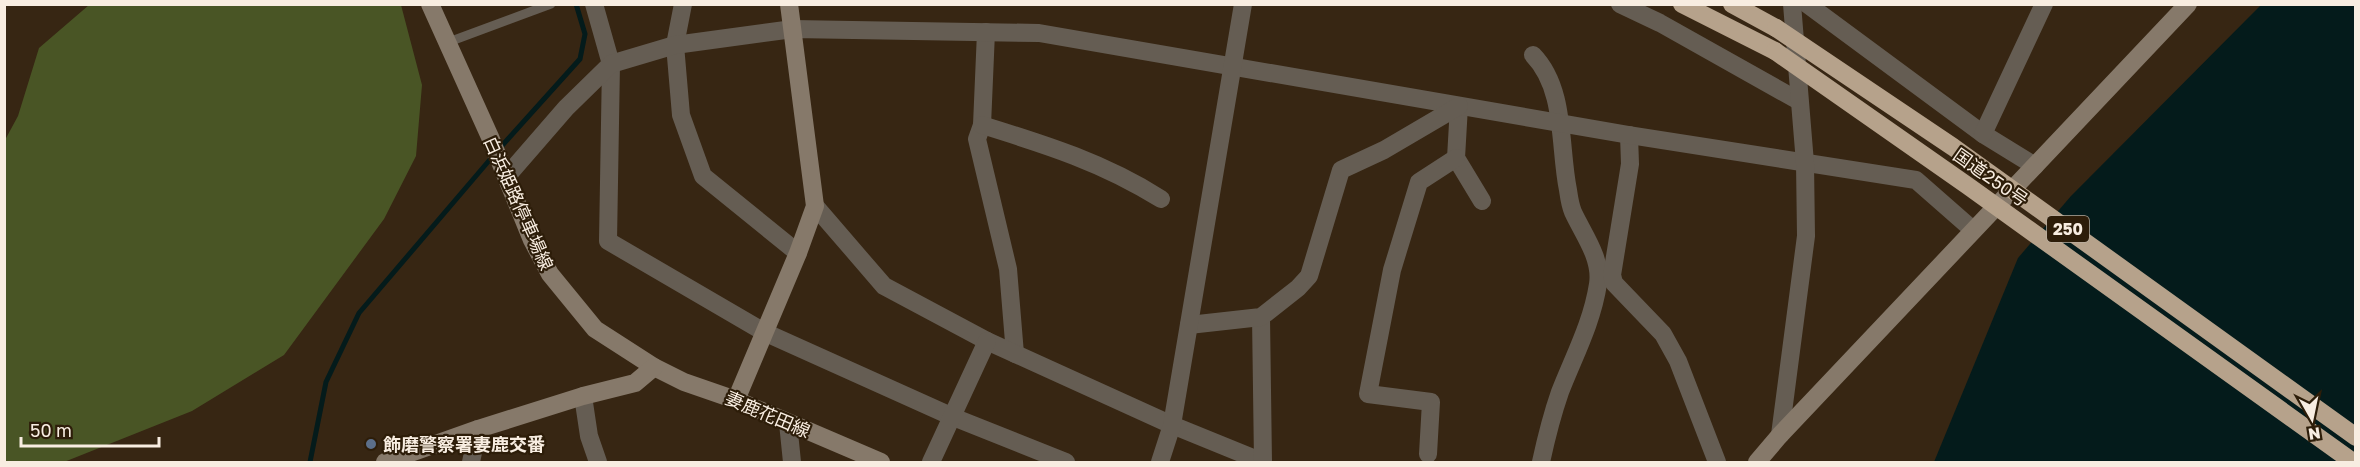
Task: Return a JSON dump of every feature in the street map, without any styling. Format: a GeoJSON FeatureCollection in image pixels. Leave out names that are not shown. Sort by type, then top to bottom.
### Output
{"type":"FeatureCollection","features":[{"type":"Feature","properties":{"kind":"highway","name":"国道250号"},"geometry":{"type":"LineString","coordinates":[[1682,4],[1775,51],[1968,186],[2353,462]]}},
{"type":"Feature","properties":{"kind":"highway","name":"国道250号"},"geometry":{"type":"LineString","coordinates":[[1732,4],[1776,28],[1953,147],[2355,437]]}},
{"type":"Feature","properties":{"kind":"street","name":"白浜姫路停車場線"},"geometry":{"type":"LineString","coordinates":[[430,4],[490,137],[532,240],[550,274],[596,329],[654,367]]}},
{"type":"Feature","properties":{"kind":"street"},"geometry":{"type":"LineString","coordinates":[[594,4],[611,64],[608,241],[764,332],[953,417],[1066,462]]}},
{"type":"Feature","properties":{"kind":"street"},"geometry":{"type":"LineString","coordinates":[[683,4],[675,45],[681,115],[703,176],[798,253]]}},
{"type":"Feature","properties":{"kind":"street"},"geometry":{"type":"LineString","coordinates":[[736,400],[798,253],[815,206],[789,4]]}},
{"type":"Feature","properties":{"kind":"street"},"geometry":{"type":"LineString","coordinates":[[1161,462],[1172,425],[1243,4]]}},
{"type":"Feature","properties":{"kind":"street"},"geometry":{"type":"LineString","coordinates":[[1620,4],[1660,23],[1799,101]]}},
{"type":"Feature","properties":{"kind":"street"},"geometry":{"type":"LineString","coordinates":[[1780,435],[1806,236],[1805,163],[1792,4]]}},
{"type":"Feature","properties":{"kind":"street"},"geometry":{"type":"LineString","coordinates":[[1807,4],[1983,134],[2035,166]]}},
{"type":"Feature","properties":{"kind":"street"},"geometry":{"type":"LineString","coordinates":[[1983,134],[2044,4]]}},
{"type":"Feature","properties":{"kind":"street"},"geometry":{"type":"LineString","coordinates":[[1756,462],[2188,4]]}},
{"type":"Feature","properties":{"kind":"street"},"geometry":{"type":"LineString","coordinates":[[504,170],[611,64],[675,45],[792,29],[1039,33],[1629,135],[1916,180],[1973,230]]}},
{"type":"Feature","properties":{"kind":"street"},"geometry":{"type":"LineString","coordinates":[[986,32],[982,125],[976,139],[1008,269],[1016,354]]}},
{"type":"Feature","properties":{"kind":"street"},"geometry":{"type":"LineString","coordinates":[[1533,55],[1544,67],[1556,100],[1563,167],[1572,211],[1587,235],[1599,280],[1579,351],[1561,390],[1541,462]]}},
{"type":"Feature","properties":{"kind":"street"},"geometry":{"type":"LineString","coordinates":[[1459,106],[1456,158],[1482,201]]}},
{"type":"Feature","properties":{"kind":"street"},"geometry":{"type":"LineString","coordinates":[[1188,325],[1261,317],[1298,288],[1309,276],[1341,170],[1384,150],[1459,106]]}},
{"type":"Feature","properties":{"kind":"street"},"geometry":{"type":"LineString","coordinates":[[982,125],[1065,150],[1125,176],[1161,199]]}},
{"type":"Feature","properties":{"kind":"street"},"geometry":{"type":"LineString","coordinates":[[1629,135],[1630,164],[1612,275],[1614,283],[1663,334],[1677,361],[1717,462]]}},
{"type":"Feature","properties":{"kind":"street"},"geometry":{"type":"LineString","coordinates":[[1428,454],[1431,402],[1368,394],[1392,270],[1419,182],[1456,158]]}},
{"type":"Feature","properties":{"kind":"street"},"geometry":{"type":"LineString","coordinates":[[815,206],[884,286],[987,341],[1172,425],[1263,462],[1261,317]]}},
{"type":"Feature","properties":{"kind":"street"},"geometry":{"type":"LineString","coordinates":[[931,462],[987,341]]}},
{"type":"Feature","properties":{"kind":"street"},"geometry":{"type":"LineString","coordinates":[[385,462],[478,429],[583,396],[635,383],[654,367]]}},
{"type":"Feature","properties":{"kind":"street","name":"妻鹿花田線"},"geometry":{"type":"LineString","coordinates":[[654,367],[881,462]]}},
{"type":"Feature","properties":{"kind":"street"},"geometry":{"type":"LineString","coordinates":[[583,396],[589,436],[598,462]]}},
{"type":"Feature","properties":{"kind":"street"},"geometry":{"type":"LineString","coordinates":[[788,423],[792,462]]}},
{"type":"Feature","properties":{"kind":"street"},"geometry":{"type":"LineString","coordinates":[[471,462],[478,429]]}},
{"type":"Feature","properties":{"kind":"lane"},"geometry":{"type":"LineString","coordinates":[[446,43],[551,4]]}},
{"type":"Feature","properties":{"kind":"green space"},"geometry":{"type":"Polygon","coordinates":[[[89,5],[401,5],[422,85],[416,156],[384,219],[284,355],[192,411],[64,462],[5,462],[5,140],[18,116],[39,48],[89,5]]]}},
{"type":"Feature","properties":{"kind":"water"},"geometry":{"type":"Polygon","coordinates":[[[2261,5],[2355,5],[2355,462],[1934,462],[2018,258],[2071,196],[2261,5]]]}},
{"type":"Feature","properties":{"kind":"waterway"},"geometry":{"type":"LineString","coordinates":[[499,149],[580,59],[585,34],[576,4]]}},
{"type":"Feature","properties":{"kind":"waterway"},"geometry":{"type":"LineString","coordinates":[[310,462],[326,382],[359,313],[493,156]]}},
{"type":"Feature","properties":{"kind":"place","name":"飾磨警察署妻鹿交番"},"geometry":{"type":"Point","coordinates":[371,444]}}]}
